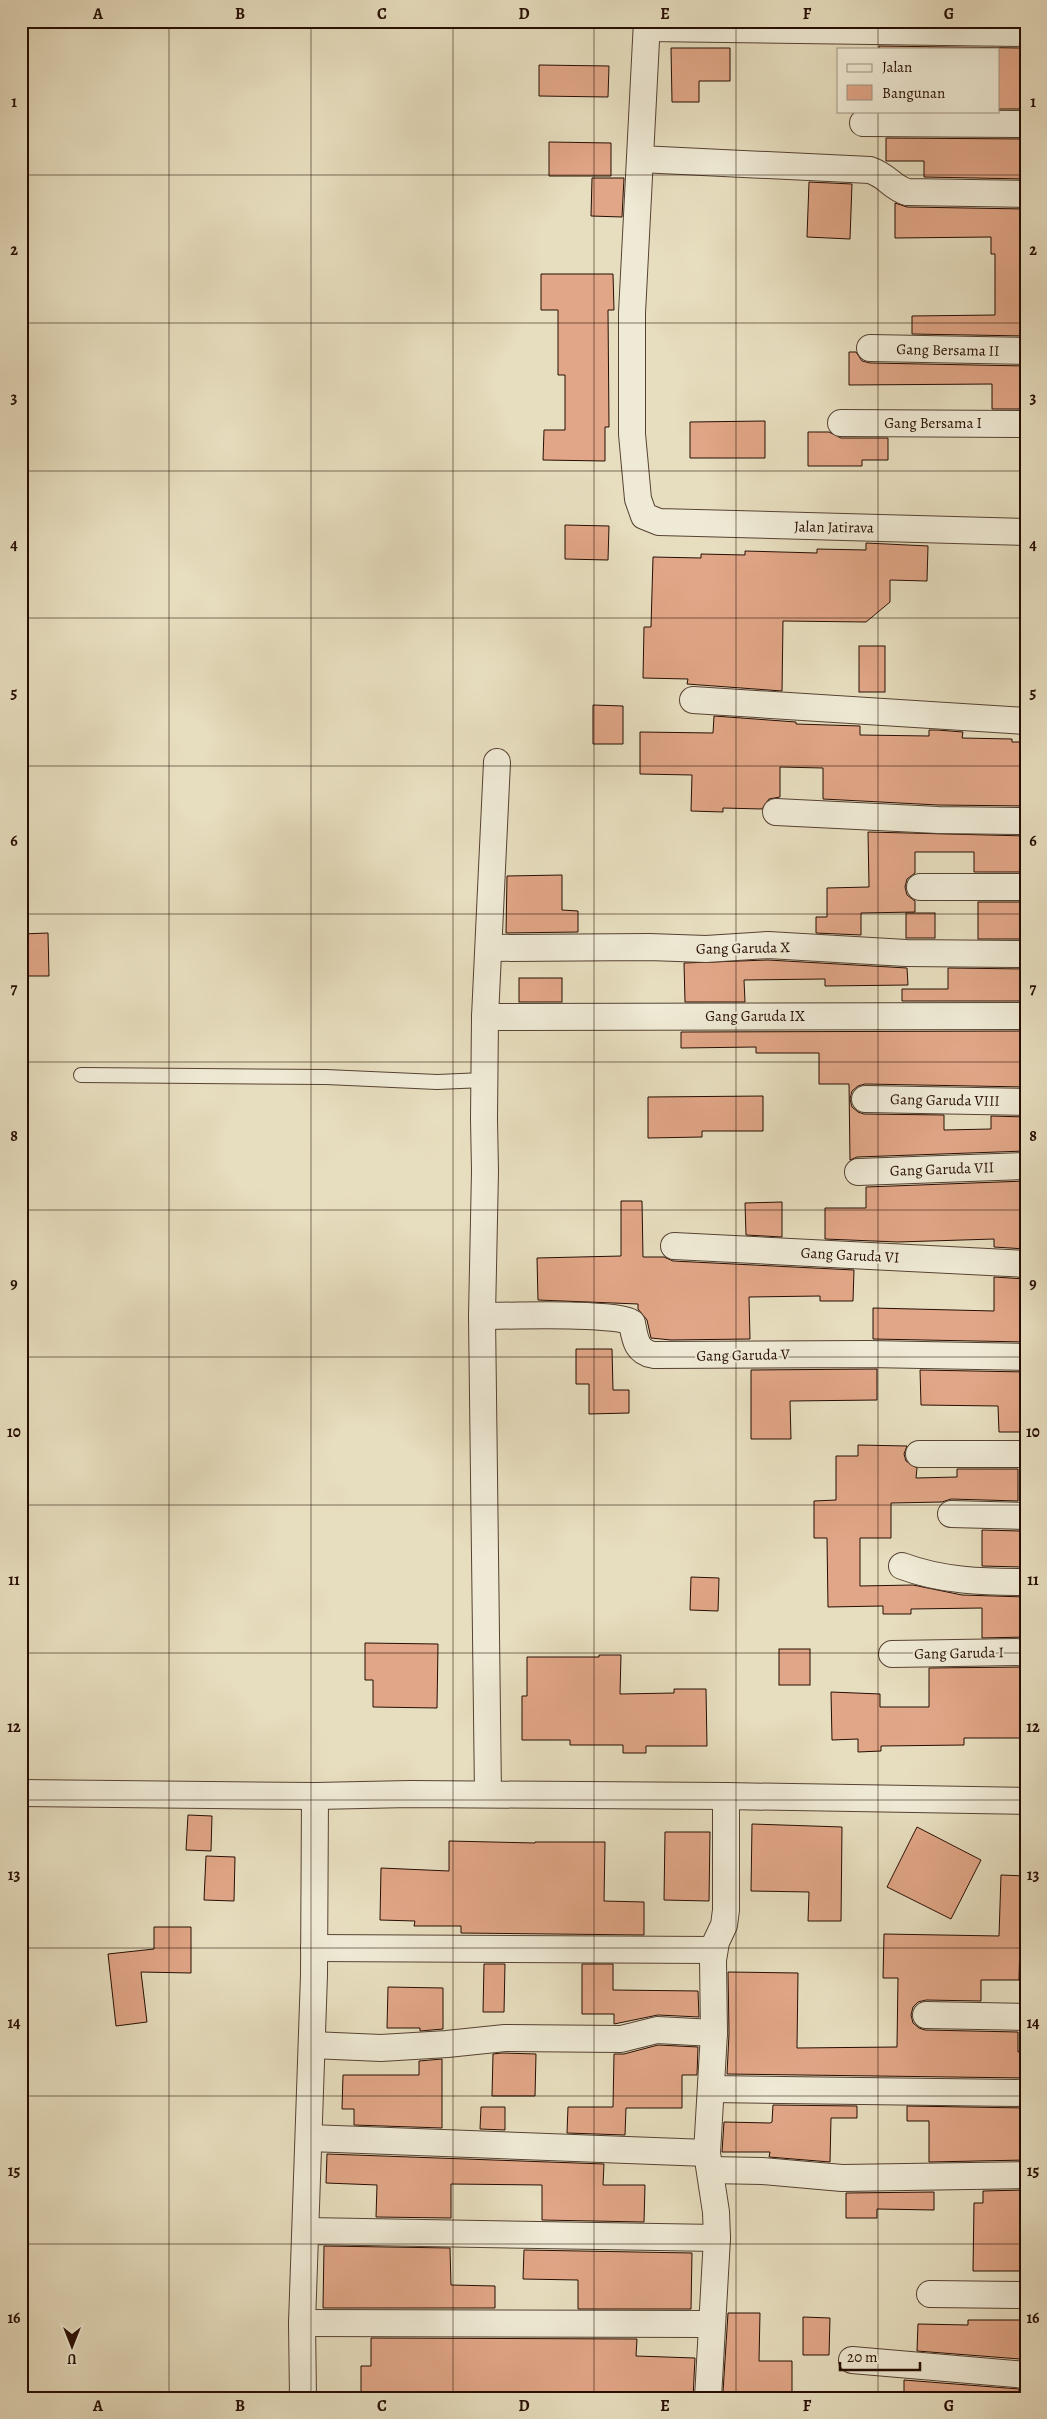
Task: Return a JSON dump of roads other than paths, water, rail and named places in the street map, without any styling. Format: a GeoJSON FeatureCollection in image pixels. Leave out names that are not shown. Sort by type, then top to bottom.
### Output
{"type":"FeatureCollection","features":[{"type":"Feature","properties":{"kind":"street"},"geometry":{"type":"LineString","coordinates":[[1026,33],[647,25],[640,159],[870,170],[883,174],[896,189],[907,192],[1026,194]]}},
{"type":"Feature","properties":{"kind":"street"},"geometry":{"type":"LineString","coordinates":[[863,123],[1026,124]]}},
{"type":"Feature","properties":{"kind":"street","name":"Jalan Jatirava"},"geometry":{"type":"LineString","coordinates":[[640,159],[632,313],[632,424],[638,499],[644,516],[660,522],[1026,532]]}},
{"type":"Feature","properties":{"kind":"street","name":"Gang Bersama II"},"geometry":{"type":"LineString","coordinates":[[870,348],[1026,351]]}},
{"type":"Feature","properties":{"kind":"street","name":"Gang Bersama I"},"geometry":{"type":"LineString","coordinates":[[841,423],[1026,424]]}},
{"type":"Feature","properties":{"kind":"street"},"geometry":{"type":"LineString","coordinates":[[693,700],[1026,721]]}},
{"type":"Feature","properties":{"kind":"street"},"geometry":{"type":"LineString","coordinates":[[488,1794],[482,1316],[485,1171],[484,1080],[485,1016],[490,948],[497,762]]}},
{"type":"Feature","properties":{"kind":"street"},"geometry":{"type":"LineString","coordinates":[[776,812],[938,820],[1026,821]]}},
{"type":"Feature","properties":{"kind":"street"},"geometry":{"type":"LineString","coordinates":[[920,887],[1026,887]]}},
{"type":"Feature","properties":{"kind":"street","name":"Gang Garuda X"},"geometry":{"type":"LineString","coordinates":[[490,948],[649,947],[706,950],[768,945],[906,954],[1026,954]]}},
{"type":"Feature","properties":{"kind":"street","name":"Gang Garuda IX"},"geometry":{"type":"LineString","coordinates":[[485,1016],[1026,1016]]}},
{"type":"Feature","properties":{"kind":"street","name":"Gang Garuda VIII"},"geometry":{"type":"LineString","coordinates":[[865,1099],[1026,1102]]}},
{"type":"Feature","properties":{"kind":"street","name":"Gang Garuda VII"},"geometry":{"type":"LineString","coordinates":[[858,1172],[1026,1166]]}},
{"type":"Feature","properties":{"kind":"street","name":"Gang Garuda VI"},"geometry":{"type":"LineString","coordinates":[[674,1246],[1026,1264]]}},
{"type":"Feature","properties":{"kind":"street","name":"Gang Garuda V"},"geometry":{"type":"LineString","coordinates":[[482,1316],[582,1316],[623,1319],[632,1324],[637,1346],[646,1353],[654,1355],[868,1354],[1026,1357]]}},
{"type":"Feature","properties":{"kind":"street"},"geometry":{"type":"LineString","coordinates":[[919,1454],[1026,1454]]}},
{"type":"Feature","properties":{"kind":"street"},"geometry":{"type":"LineString","coordinates":[[951,1514],[1026,1516]]}},
{"type":"Feature","properties":{"kind":"street"},"geometry":{"type":"LineString","coordinates":[[902,1566],[927,1575],[977,1581],[1026,1582]]}},
{"type":"Feature","properties":{"kind":"street","name":"Gang Garuda I"},"geometry":{"type":"LineString","coordinates":[[892,1654],[1026,1652]]}},
{"type":"Feature","properties":{"kind":"street"},"geometry":{"type":"LineString","coordinates":[[21,1793],[315,1796],[488,1794],[1026,1801]]}},
{"type":"Feature","properties":{"kind":"street"},"geometry":{"type":"LineString","coordinates":[[303,2398],[302,2323],[310,2138],[315,1796]]}},
{"type":"Feature","properties":{"kind":"street"},"geometry":{"type":"LineString","coordinates":[[708,2398],[710,2324],[715,2294],[717,2238],[708,2162],[713,2089],[713,1960],[714,1950],[724,1925],[726,1910],[726,1796]]}},
{"type":"Feature","properties":{"kind":"street"},"geometry":{"type":"LineString","coordinates":[[314,1948],[714,1950]]}},
{"type":"Feature","properties":{"kind":"street"},"geometry":{"type":"LineString","coordinates":[[926,2015],[1026,2017]]}},
{"type":"Feature","properties":{"kind":"street"},"geometry":{"type":"LineString","coordinates":[[312,2045],[381,2048],[505,2038],[621,2039],[657,2030],[714,2033]]}},
{"type":"Feature","properties":{"kind":"street"},"geometry":{"type":"LineString","coordinates":[[713,2089],[1026,2093]]}},
{"type":"Feature","properties":{"kind":"street"},"geometry":{"type":"LineString","coordinates":[[310,2138],[708,2162],[762,2171],[842,2178],[1026,2175]]}},
{"type":"Feature","properties":{"kind":"street"},"geometry":{"type":"LineString","coordinates":[[306,2231],[717,2238]]}},
{"type":"Feature","properties":{"kind":"street"},"geometry":{"type":"LineString","coordinates":[[930,2294],[1026,2295]]}},
{"type":"Feature","properties":{"kind":"street"},"geometry":{"type":"LineString","coordinates":[[302,2323],[710,2324]]}},
{"type":"Feature","properties":{"kind":"street"},"geometry":{"type":"LineString","coordinates":[[852,2360],[1026,2375]]}},
{"type":"Feature","properties":{"kind":"lane"},"geometry":{"type":"LineString","coordinates":[[81,1075],[326,1077],[437,1082],[484,1080]]}}]}
